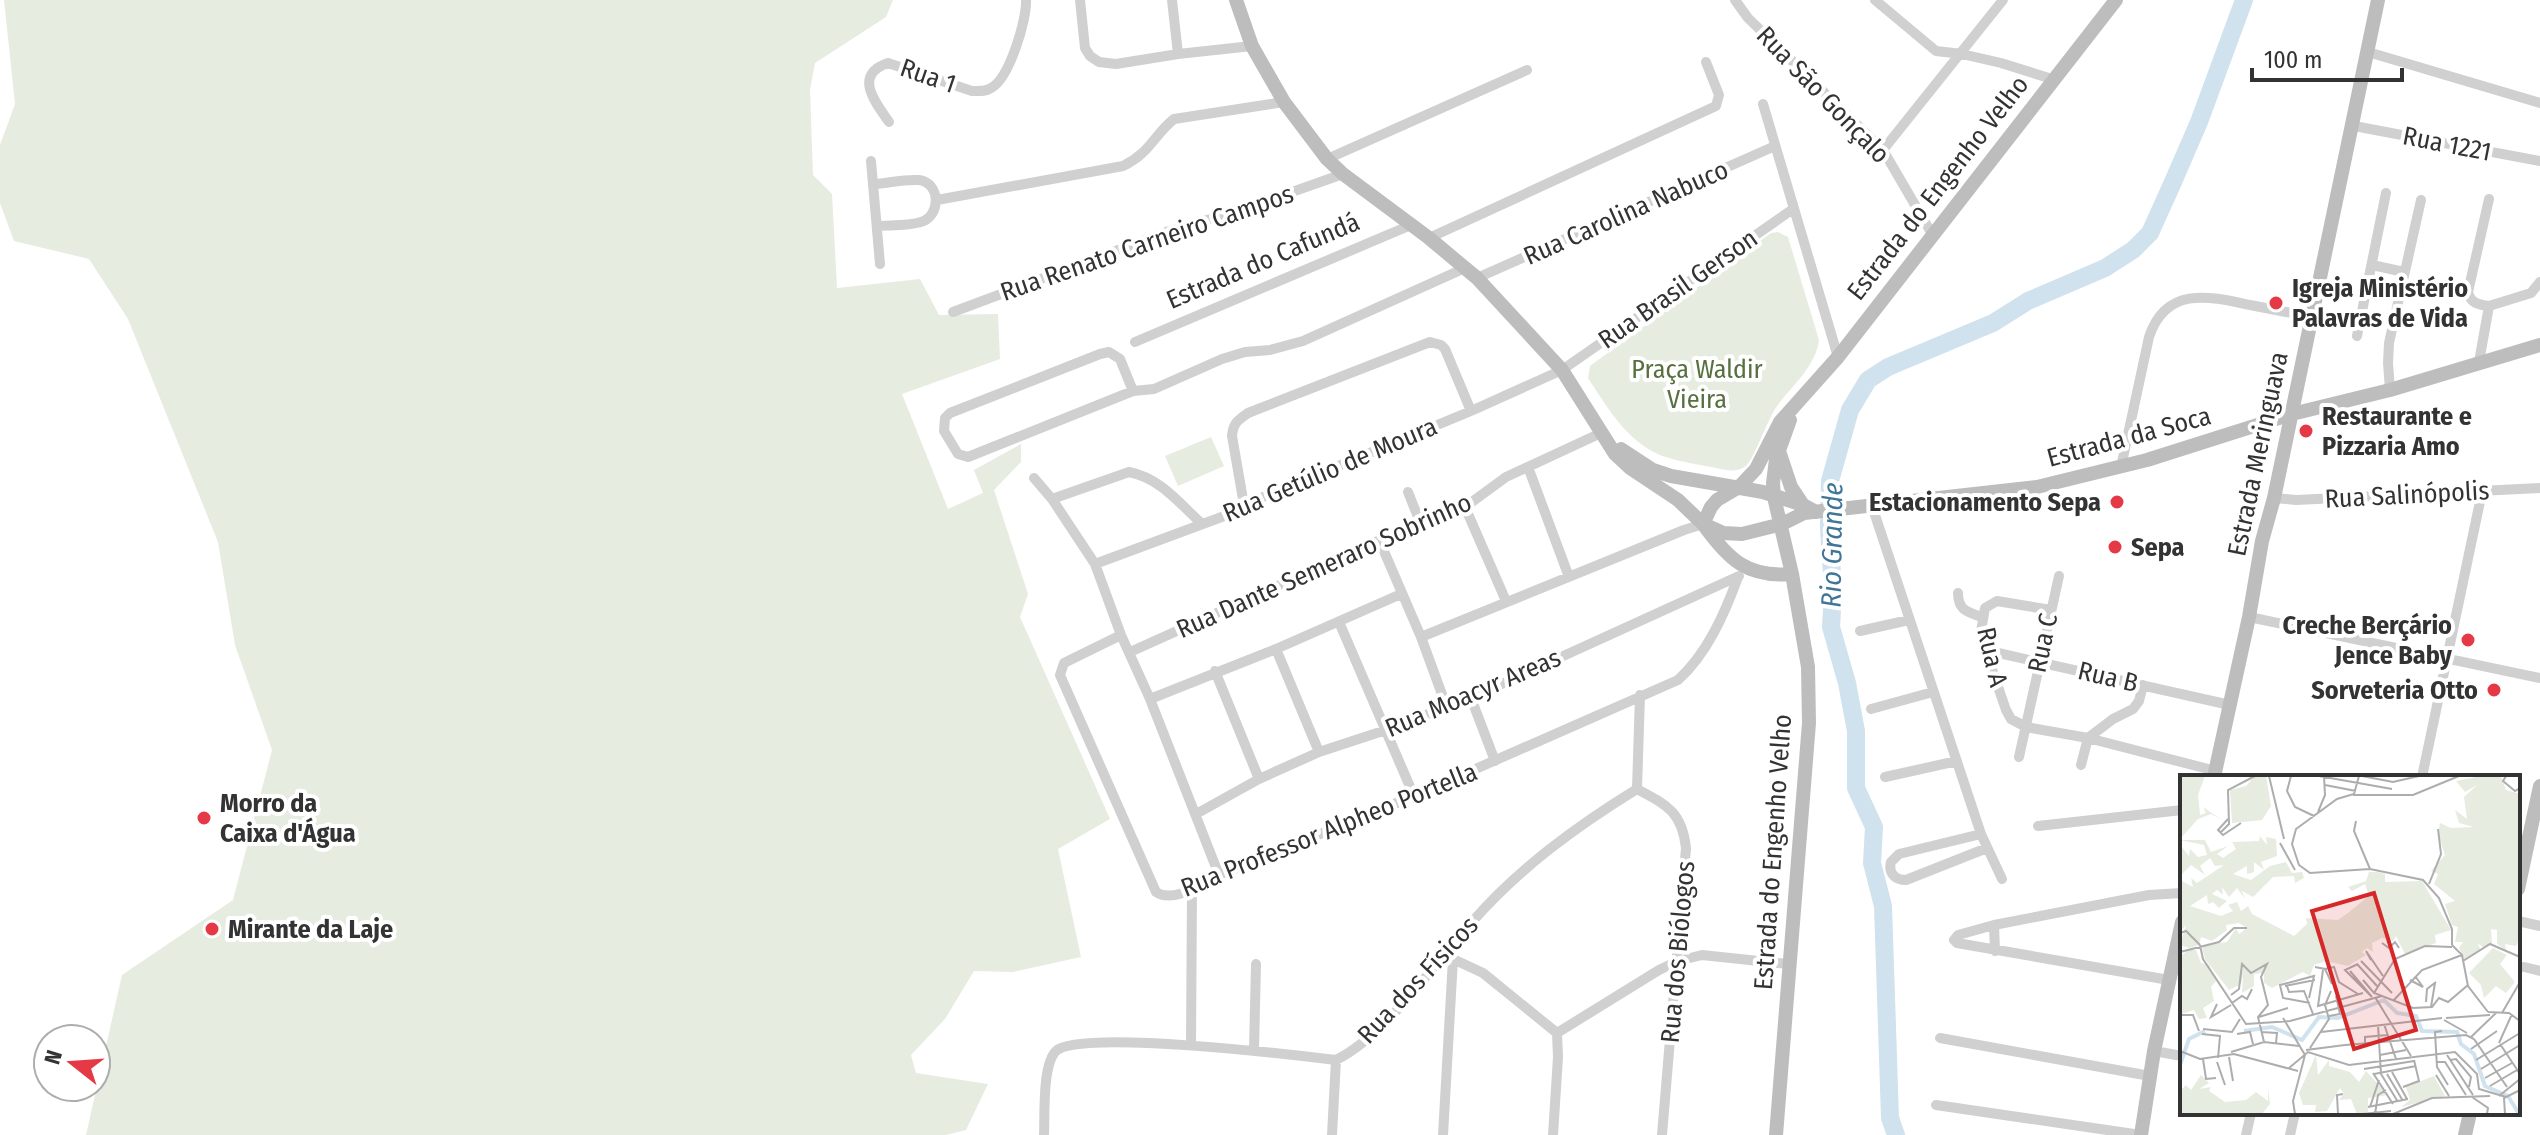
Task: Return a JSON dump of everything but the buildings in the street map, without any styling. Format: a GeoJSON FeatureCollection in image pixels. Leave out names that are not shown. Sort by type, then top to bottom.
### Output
{"type":"FeatureCollection","features":[{"type":"Feature","properties":{"kind":"street","name":"Rua 1"},"geometry":{"type":"LineString","coordinates":[[889,122],[870,92],[872,73],[879,66],[888,63],[972,91],[983,92],[992,88],[1005,75],[1024,22],[1026,0]]}},
{"type":"Feature","properties":{"kind":"street"},"geometry":{"type":"LineString","coordinates":[[1080,0],[1085,48],[1099,62],[1116,64],[1252,46]]}},
{"type":"Feature","properties":{"kind":"street"},"geometry":{"type":"LineString","coordinates":[[1172,0],[1178,54]]}},
{"type":"Feature","properties":{"kind":"street","name":"Estrada do Cafundá"},"geometry":{"type":"LineString","coordinates":[[1236,0],[1252,46],[1284,102],[1327,159],[1477,278],[1562,370],[1615,454],[1630,468],[1678,500],[1703,524]]}},
{"type":"Feature","properties":{"kind":"street","name":"Rua São Gonçalo"},"geometry":{"type":"LineString","coordinates":[[1735,0],[1748,18],[1883,150],[1932,234]]}},
{"type":"Feature","properties":{"kind":"street"},"geometry":{"type":"LineString","coordinates":[[1883,150],[2003,0]]}},
{"type":"Feature","properties":{"kind":"street","name":"Estrada do Engenho Velho"},"geometry":{"type":"LineString","coordinates":[[1703,524],[1717,500],[1739,487],[1761,462],[1780,422],[1838,357],[2116,0]]}},
{"type":"Feature","properties":{"kind":"street","name":"Estrada Meringuava"},"geometry":{"type":"LineString","coordinates":[[2215,774],[2262,541],[2274,498],[2354,126],[2378,0]]}},
{"type":"Feature","properties":{"kind":"street"},"geometry":{"type":"LineString","coordinates":[[1882,2],[1936,51],[2001,63],[2052,79]]}},
{"type":"Feature","properties":{"kind":"street"},"geometry":{"type":"LineString","coordinates":[[2368,52],[2540,103]]}},
{"type":"Feature","properties":{"kind":"street"},"geometry":{"type":"LineString","coordinates":[[1429,238],[1716,106],[1719,95],[1706,62]]}},
{"type":"Feature","properties":{"kind":"street"},"geometry":{"type":"LineString","coordinates":[[1327,159],[1527,70]]}},
{"type":"Feature","properties":{"kind":"street"},"geometry":{"type":"LineString","coordinates":[[937,200],[1123,166],[1140,158],[1174,119],[1284,102]]}},
{"type":"Feature","properties":{"kind":"street"},"geometry":{"type":"LineString","coordinates":[[1763,104],[1838,357]]}},
{"type":"Feature","properties":{"kind":"street","name":"Rua 1221"},"geometry":{"type":"LineString","coordinates":[[2354,126],[2540,161]]}},
{"type":"Feature","properties":{"kind":"street","name":"Rua Carolina Nabuco"},"geometry":{"type":"LineString","coordinates":[[1477,278],[1775,146]]}},
{"type":"Feature","properties":{"kind":"street"},"geometry":{"type":"LineString","coordinates":[[871,161],[880,264]]}},
{"type":"Feature","properties":{"kind":"street","name":"Rua Renato Carneiro Campos"},"geometry":{"type":"LineString","coordinates":[[953,312],[1169,231],[1238,211],[1343,174]]}},
{"type":"Feature","properties":{"kind":"street"},"geometry":{"type":"LineString","coordinates":[[875,184],[919,180],[927,183],[937,200],[933,212],[920,222],[877,226]]}},
{"type":"Feature","properties":{"kind":"street"},"geometry":{"type":"LineString","coordinates":[[2357,336],[2386,193]]}},
{"type":"Feature","properties":{"kind":"street"},"geometry":{"type":"LineString","coordinates":[[2489,199],[2468,292],[2471,300],[2489,306],[2531,293],[2540,282]]}},
{"type":"Feature","properties":{"kind":"street"},"geometry":{"type":"LineString","coordinates":[[2390,390],[2388,353],[2421,200]]}},
{"type":"Feature","properties":{"kind":"street","name":"Rua Brasil Gerson"},"geometry":{"type":"LineString","coordinates":[[1562,370],[1793,209]]}},
{"type":"Feature","properties":{"kind":"street","name":"Estrada do Cafundá"},"geometry":{"type":"LineString","coordinates":[[1135,342],[1411,225]]}},
{"type":"Feature","properties":{"kind":"street"},"geometry":{"type":"LineString","coordinates":[[2372,265],[2404,272]]}},
{"type":"Feature","properties":{"kind":"street"},"geometry":{"type":"LineString","coordinates":[[1133,391],[1120,359],[1109,352],[950,413],[945,418],[944,431],[958,454],[968,457],[1133,391],[1154,389],[1233,355],[1303,341],[1465,268]]}},
{"type":"Feature","properties":{"kind":"street"},"geometry":{"type":"LineString","coordinates":[[2121,467],[2153,322],[2163,311],[2178,301],[2207,296],[2312,317]]}},
{"type":"Feature","properties":{"kind":"street"},"geometry":{"type":"LineString","coordinates":[[2479,362],[2489,306]]}},
{"type":"Feature","properties":{"kind":"street"},"geometry":{"type":"LineString","coordinates":[[1244,505],[1232,436],[1237,421],[1248,413],[1430,342],[1445,349],[1471,411]]}},
{"type":"Feature","properties":{"kind":"street","name":"Estrada da Soca"},"geometry":{"type":"LineString","coordinates":[[1774,497],[1814,509],[1856,508],[2037,487],[2197,446],[2292,414],[2390,390],[2540,345]]}},
{"type":"Feature","properties":{"kind":"street","name":"Rua Getúlio de Moura"},"geometry":{"type":"LineString","coordinates":[[1095,564],[1227,515],[1244,505],[1562,370]]}},
{"type":"Feature","properties":{"kind":"street","name":"Estrada do Engenho Velho"},"geometry":{"type":"LineString","coordinates":[[1776,1135],[1809,723],[1808,667],[1782,524],[1774,497],[1773,476],[1779,450],[1797,405]]}},
{"type":"Feature","properties":{"kind":"street","name":"Estrada do Cafundá"},"geometry":{"type":"LineString","coordinates":[[1603,435],[1653,470],[1684,479],[1763,492],[1774,497]]}},
{"type":"Feature","properties":{"kind":"street","name":"Rua Dante Semeraro Sobrinho"},"geometry":{"type":"LineString","coordinates":[[1130,652],[1420,522],[1465,507],[1506,477],[1603,435]]}},
{"type":"Feature","properties":{"kind":"street"},"geometry":{"type":"LineString","coordinates":[[1779,450],[1791,487],[1814,509]]}},
{"type":"Feature","properties":{"kind":"street"},"geometry":{"type":"LineString","coordinates":[[1528,467],[1569,577]]}},
{"type":"Feature","properties":{"kind":"street"},"geometry":{"type":"LineString","coordinates":[[1052,499],[1129,472],[1142,474],[1157,482],[1201,523]]}},
{"type":"Feature","properties":{"kind":"street"},"geometry":{"type":"LineString","coordinates":[[1034,478],[1052,499],[1095,564],[1219,875]]}},
{"type":"Feature","properties":{"kind":"street","name":"Rua Salinópolis"},"geometry":{"type":"LineString","coordinates":[[2274,498],[2296,500],[2540,488]]}},
{"type":"Feature","properties":{"kind":"street"},"geometry":{"type":"LineString","coordinates":[[1408,492],[1420,522]]}},
{"type":"Feature","properties":{"kind":"street"},"geometry":{"type":"LineString","coordinates":[[2422,775],[2482,492]]}},
{"type":"Feature","properties":{"kind":"street"},"geometry":{"type":"LineString","coordinates":[[1872,506],[1981,834],[2002,879]]}},
{"type":"Feature","properties":{"kind":"street"},"geometry":{"type":"LineString","coordinates":[[1465,507],[1506,601]]}},
{"type":"Feature","properties":{"kind":"street","name":"Estrada da Soca"},"geometry":{"type":"LineString","coordinates":[[1782,524],[1814,509]]}},
{"type":"Feature","properties":{"kind":"street"},"geometry":{"type":"LineString","coordinates":[[1703,524],[1745,574],[1792,574]]}},
{"type":"Feature","properties":{"kind":"street"},"geometry":{"type":"LineString","coordinates":[[1421,637],[1703,524],[1715,531],[1731,534],[1782,524]]}},
{"type":"Feature","properties":{"kind":"street"},"geometry":{"type":"LineString","coordinates":[[1380,542],[1421,637],[1447,708]]}},
{"type":"Feature","properties":{"kind":"street","name":"Rua Professor Alpheo Portella"},"geometry":{"type":"LineString","coordinates":[[1121,635],[1064,663],[1060,675],[1156,892],[1167,896],[1192,889],[1219,875],[1414,796],[1678,680],[1705,646],[1745,574]]}},
{"type":"Feature","properties":{"kind":"street","name":"Rua Moacyr Areas"},"geometry":{"type":"LineString","coordinates":[[1196,814],[1259,779],[1319,752],[1471,698],[1745,574]]}},
{"type":"Feature","properties":{"kind":"street","name":"Rua C"},"geometry":{"type":"LineString","coordinates":[[2019,757],[2021,725],[2059,576]]}},
{"type":"Feature","properties":{"kind":"street"},"geometry":{"type":"LineString","coordinates":[[1958,593],[1962,610],[1982,617]]}},
{"type":"Feature","properties":{"kind":"street"},"geometry":{"type":"LineString","coordinates":[[1150,699],[1276,649],[1401,594]]}},
{"type":"Feature","properties":{"kind":"street","name":"Rua A"},"geometry":{"type":"LineString","coordinates":[[2021,725],[2008,715],[1985,650],[1982,617],[1985,608],[1997,601],[2051,610]]}},
{"type":"Feature","properties":{"kind":"street"},"geometry":{"type":"LineString","coordinates":[[2249,617],[2540,678]]}},
{"type":"Feature","properties":{"kind":"street"},"geometry":{"type":"LineString","coordinates":[[1860,631],[1909,620]]}},
{"type":"Feature","properties":{"kind":"street"},"geometry":{"type":"LineString","coordinates":[[1339,622],[1414,796]]}},
{"type":"Feature","properties":{"kind":"street"},"geometry":{"type":"LineString","coordinates":[[1276,649],[1319,752]]}},
{"type":"Feature","properties":{"kind":"street","name":"Rua B"},"geometry":{"type":"LineString","coordinates":[[1985,650],[2230,705]]}},
{"type":"Feature","properties":{"kind":"street"},"geometry":{"type":"LineString","coordinates":[[1215,671],[1259,779]]}},
{"type":"Feature","properties":{"kind":"street"},"geometry":{"type":"LineString","coordinates":[[2081,765],[2088,738],[2113,719],[2133,709],[2139,701],[2143,685]]}},
{"type":"Feature","properties":{"kind":"street"},"geometry":{"type":"LineString","coordinates":[[1871,709],[1933,692]]}},
{"type":"Feature","properties":{"kind":"street"},"geometry":{"type":"LineString","coordinates":[[1637,789],[1640,695]]}},
{"type":"Feature","properties":{"kind":"street"},"geometry":{"type":"LineString","coordinates":[[1471,698],[1495,761]]}},
{"type":"Feature","properties":{"kind":"street"},"geometry":{"type":"LineString","coordinates":[[2021,725],[2088,738],[2215,774]]}},
{"type":"Feature","properties":{"kind":"street"},"geometry":{"type":"LineString","coordinates":[[1885,777],[1957,761]]}},
{"type":"Feature","properties":{"kind":"street"},"geometry":{"type":"LineString","coordinates":[[2520,881],[2536,821],[2540,786]]}},
{"type":"Feature","properties":{"kind":"street","name":"Rua dos Físicos"},"geometry":{"type":"LineString","coordinates":[[1044,1135],[1047,1070],[1057,1050],[1066,1045],[1191,1045],[1336,1060],[1351,1052],[1449,958],[1472,921],[1509,883],[1570,832],[1637,789]]}},
{"type":"Feature","properties":{"kind":"street","name":"Rua dos Biólogos"},"geometry":{"type":"LineString","coordinates":[[1637,789],[1669,808],[1685,831],[1678,961],[1662,1135]]}},
{"type":"Feature","properties":{"kind":"street"},"geometry":{"type":"LineString","coordinates":[[2038,826],[2180,810]]}},
{"type":"Feature","properties":{"kind":"street"},"geometry":{"type":"LineString","coordinates":[[1981,834],[1899,854],[1891,862],[1892,875],[1896,879],[1906,880],[1987,848]]}},
{"type":"Feature","properties":{"kind":"street"},"geometry":{"type":"LineString","coordinates":[[1191,1045],[1192,889]]}},
{"type":"Feature","properties":{"kind":"street"},"geometry":{"type":"LineString","coordinates":[[2169,980],[1995,951],[1954,940],[1958,935],[1994,925],[2149,895],[2180,893]]}},
{"type":"Feature","properties":{"kind":"street"},"geometry":{"type":"LineString","coordinates":[[2520,921],[2540,926]]}},
{"type":"Feature","properties":{"kind":"street"},"geometry":{"type":"LineString","coordinates":[[1994,925],[1995,951]]}},
{"type":"Feature","properties":{"kind":"street"},"geometry":{"type":"LineString","coordinates":[[1936,1105],[2141,1135],[2154,1051],[2180,943]]}},
{"type":"Feature","properties":{"kind":"street"},"geometry":{"type":"LineString","coordinates":[[1557,1033],[1678,961],[1702,955],[1788,964]]}},
{"type":"Feature","properties":{"kind":"street"},"geometry":{"type":"LineString","coordinates":[[1443,1135],[1449,958],[1483,973],[1557,1033],[1553,1135]]}},
{"type":"Feature","properties":{"kind":"street"},"geometry":{"type":"LineString","coordinates":[[1254,1050],[1256,964]]}},
{"type":"Feature","properties":{"kind":"street"},"geometry":{"type":"LineString","coordinates":[[2524,967],[2540,971]]}},
{"type":"Feature","properties":{"kind":"street"},"geometry":{"type":"LineString","coordinates":[[1940,1038],[2150,1076]]}},
{"type":"Feature","properties":{"kind":"street"},"geometry":{"type":"LineString","coordinates":[[2154,1051],[2180,1056]]}},
{"type":"Feature","properties":{"kind":"street"},"geometry":{"type":"LineString","coordinates":[[1332,1135],[1336,1060]]}},
{"type":"Feature","properties":{"kind":"street"},"geometry":{"type":"LineString","coordinates":[[2246,1135],[2251,1115]]}},
{"type":"Feature","properties":{"kind":"street"},"geometry":{"type":"LineString","coordinates":[[2290,1135],[2295,1115]]}},
{"type":"Feature","properties":{"kind":"street"},"geometry":{"type":"LineString","coordinates":[[2465,1135],[2470,1115]]}},
{"type":"Feature","properties":{"kind":"green space"},"geometry":{"type":"Polygon","coordinates":[[[4,0],[893,0],[886,17],[815,63],[810,90],[813,175],[832,194],[837,288],[920,279],[939,315],[998,314],[1000,359],[902,394],[948,509],[983,493],[974,470],[1021,444],[1021,462],[994,490],[1028,594],[1020,617],[1110,819],[1058,849],[1081,957],[1013,972],[974,971],[945,1019],[911,1055],[916,1073],[988,1084],[966,1130],[946,1135],[86,1135],[93,1103],[112,1103],[111,1023],[122,975],[233,900],[272,750],[235,645],[218,542],[128,319],[89,259],[14,241],[0,203],[0,145],[15,104],[4,0]]]}},
{"type":"Feature","properties":{"kind":"green space","name":"Praça Waldir Vieira"},"geometry":{"type":"Polygon","coordinates":[[[1778,232],[1788,237],[1819,340],[1813,358],[1777,406],[1746,466],[1724,470],[1655,453],[1632,436],[1613,414],[1588,378],[1590,366],[1771,233],[1778,232]]]}},
{"type":"Feature","properties":{"kind":"green space"},"geometry":{"type":"Polygon","coordinates":[[[1211,437],[1224,466],[1178,486],[1165,456],[1211,437]]]}},
{"type":"Feature","properties":{"kind":"waterway","name":"Rio Grande"},"geometry":{"type":"LineString","coordinates":[[1896,1135],[1890,1118],[1883,906],[1872,863],[1874,827],[1856,788],[1856,731],[1847,683],[1831,627],[1830,481],[1850,410],[1868,380],[1888,367],[1993,323],[2028,301],[2105,268],[2133,250],[2150,233],[2199,122],[2244,0]]}},
{"type":"Feature","properties":{"kind":"place","name":"Igreja Ministério Palavras de Vida"},"geometry":{"type":"Point","coordinates":[2276,303]}},
{"type":"Feature","properties":{"kind":"place","name":"Restaurante e Pizzaria Amo"},"geometry":{"type":"Point","coordinates":[2306,431]}},
{"type":"Feature","properties":{"kind":"place","name":"Estacionamento Sepa"},"geometry":{"type":"Point","coordinates":[2117,502]}},
{"type":"Feature","properties":{"kind":"place","name":"Sepa"},"geometry":{"type":"Point","coordinates":[2115,547]}},
{"type":"Feature","properties":{"kind":"place","name":"Creche Berçário Jence Baby"},"geometry":{"type":"Point","coordinates":[2468,640]}},
{"type":"Feature","properties":{"kind":"place","name":"Sorveteria Otto"},"geometry":{"type":"Point","coordinates":[2494,690]}},
{"type":"Feature","properties":{"kind":"place","name":"Morro da Caixa d'Água"},"geometry":{"type":"Point","coordinates":[204,818]}},
{"type":"Feature","properties":{"kind":"place","name":"Mirante da Laje"},"geometry":{"type":"Point","coordinates":[212,929]}}]}
